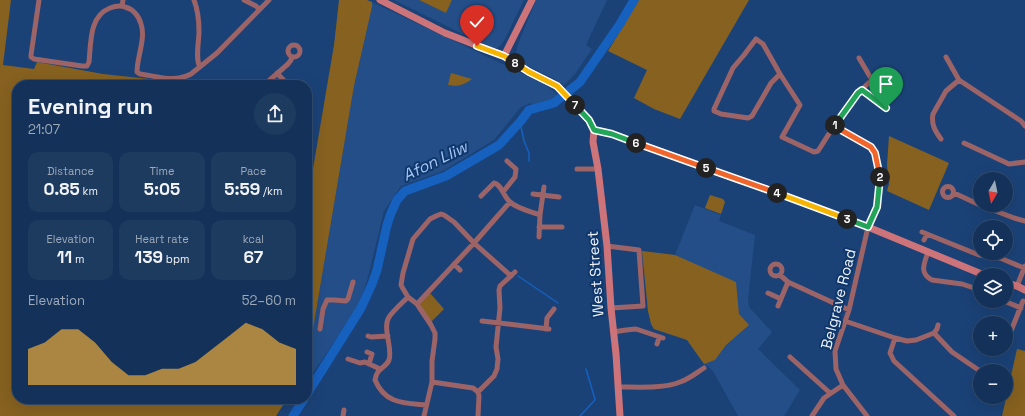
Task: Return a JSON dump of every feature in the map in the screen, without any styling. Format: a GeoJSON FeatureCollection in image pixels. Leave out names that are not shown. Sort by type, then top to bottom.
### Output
{"type":"FeatureCollection","features":[{"type":"Feature","properties":{"kind":"main road"},"geometry":{"type":"LineString","coordinates":[[380,0],[445,33],[504,56],[529,72],[557,86],[589,120],[594,130],[612,134],[764,188],[868,227],[973,270]]}},
{"type":"Feature","properties":{"kind":"main road"},"geometry":{"type":"LineString","coordinates":[[504,56],[532,0]]}},
{"type":"Feature","properties":{"kind":"main road","name":"West Street"},"geometry":{"type":"LineString","coordinates":[[594,130],[593,142],[598,169],[607,246],[620,416]]}},
{"type":"Feature","properties":{"kind":"main road"},"geometry":{"type":"LineString","coordinates":[[1013,285],[1025,290]]}},
{"type":"Feature","properties":{"kind":"street"},"geometry":{"type":"LineString","coordinates":[[39,0],[31,57],[47,61],[87,66],[89,62],[92,30],[97,19],[101,13],[108,8],[122,6],[134,12],[142,24],[143,31],[137,72],[140,74],[170,78],[181,78],[191,74],[200,67],[269,0]]}},
{"type":"Feature","properties":{"kind":"street"},"geometry":{"type":"LineString","coordinates":[[122,6],[123,0]]}},
{"type":"Feature","properties":{"kind":"street"},"geometry":{"type":"LineString","coordinates":[[194,0],[198,11],[198,61],[200,67]]}},
{"type":"Feature","properties":{"kind":"street"},"geometry":{"type":"LineString","coordinates":[[244,0],[260,9]]}},
{"type":"Feature","properties":{"kind":"street"},"geometry":{"type":"LineString","coordinates":[[780,74],[771,83],[752,116],[748,118],[721,114],[714,110],[733,68],[756,39],[763,44],[800,105],[782,137],[814,152],[818,151],[858,93],[872,80],[888,70]]}},
{"type":"Feature","properties":{"kind":"street"},"geometry":{"type":"LineString","coordinates":[[269,80],[290,62],[292,57]]}},
{"type":"Feature","properties":{"kind":"street"},"geometry":{"type":"LineString","coordinates":[[946,57],[959,80],[1025,126]]}},
{"type":"Feature","properties":{"kind":"street"},"geometry":{"type":"LineString","coordinates":[[859,58],[872,80]]}},
{"type":"Feature","properties":{"kind":"street"},"geometry":{"type":"LineString","coordinates":[[277,73],[283,80]]}},
{"type":"Feature","properties":{"kind":"street"},"geometry":{"type":"LineString","coordinates":[[941,139],[933,127],[932,117],[946,91],[959,80]]}},
{"type":"Feature","properties":{"kind":"street"},"geometry":{"type":"LineString","coordinates":[[862,90],[886,108]]}},
{"type":"Feature","properties":{"kind":"street","name":"Belgrave Road"},"geometry":{"type":"LineString","coordinates":[[834,126],[871,147],[875,153],[880,178],[877,207],[868,227],[849,310],[835,351],[836,369],[843,385],[867,416]]}},
{"type":"Feature","properties":{"kind":"street"},"geometry":{"type":"LineString","coordinates":[[964,143],[1009,164],[1025,162]]}},
{"type":"Feature","properties":{"kind":"street"},"geometry":{"type":"LineString","coordinates":[[503,192],[515,177],[516,169],[507,160]]}},
{"type":"Feature","properties":{"kind":"street"},"geometry":{"type":"LineString","coordinates":[[577,169],[598,169]]}},
{"type":"Feature","properties":{"kind":"street"},"geometry":{"type":"LineString","coordinates":[[481,196],[494,183],[500,186],[505,197],[510,202],[540,215]]}},
{"type":"Feature","properties":{"kind":"street"},"geometry":{"type":"LineString","coordinates":[[539,237],[544,187]]}},
{"type":"Feature","properties":{"kind":"street"},"geometry":{"type":"LineString","coordinates":[[954,193],[973,202]]}},
{"type":"Feature","properties":{"kind":"street"},"geometry":{"type":"LineString","coordinates":[[533,194],[559,197]]}},
{"type":"Feature","properties":{"kind":"street"},"geometry":{"type":"LineString","coordinates":[[417,304],[510,202]]}},
{"type":"Feature","properties":{"kind":"street"},"geometry":{"type":"LineString","coordinates":[[998,212],[1025,221]]}},
{"type":"Feature","properties":{"kind":"street"},"geometry":{"type":"LineString","coordinates":[[424,416],[432,382],[432,361],[435,333],[432,325],[417,304],[408,297],[401,285],[413,239],[430,220],[441,214],[454,222],[474,243],[513,274],[500,286],[499,290],[500,308],[496,347],[498,360],[497,369],[494,376],[478,392]]}},
{"type":"Feature","properties":{"kind":"street"},"geometry":{"type":"LineString","coordinates":[[540,227],[562,227]]}},
{"type":"Feature","properties":{"kind":"street"},"geometry":{"type":"LineString","coordinates":[[924,240],[924,233],[978,255],[1000,258],[1025,267],[1017,286]]}},
{"type":"Feature","properties":{"kind":"street"},"geometry":{"type":"LineString","coordinates":[[607,246],[639,250],[643,306],[611,308]]}},
{"type":"Feature","properties":{"kind":"street"},"geometry":{"type":"LineString","coordinates":[[928,252],[923,269],[929,278],[932,280],[962,284],[973,288]]}},
{"type":"Feature","properties":{"kind":"street"},"geometry":{"type":"LineString","coordinates":[[454,264],[460,270]]}},
{"type":"Feature","properties":{"kind":"street"},"geometry":{"type":"LineString","coordinates":[[780,275],[788,282],[849,310]]}},
{"type":"Feature","properties":{"kind":"street"},"geometry":{"type":"LineString","coordinates":[[320,329],[323,309],[327,300],[346,301],[353,282]]}},
{"type":"Feature","properties":{"kind":"street"},"geometry":{"type":"LineString","coordinates":[[778,306],[788,282]]}},
{"type":"Feature","properties":{"kind":"street"},"geometry":{"type":"LineString","coordinates":[[768,293],[781,299]]}},
{"type":"Feature","properties":{"kind":"street"},"geometry":{"type":"LineString","coordinates":[[408,297],[388,318],[388,360],[386,364],[377,372],[375,380],[378,388],[388,398],[396,401],[426,405]]}},
{"type":"Feature","properties":{"kind":"street"},"geometry":{"type":"LineString","coordinates":[[1013,326],[1023,300]]}},
{"type":"Feature","properties":{"kind":"street"},"geometry":{"type":"LineString","coordinates":[[1013,305],[1020,308]]}},
{"type":"Feature","properties":{"kind":"street"},"geometry":{"type":"LineString","coordinates":[[482,321],[548,329],[547,318],[554,309]]}},
{"type":"Feature","properties":{"kind":"street"},"geometry":{"type":"LineString","coordinates":[[845,321],[907,341],[916,340],[934,333],[938,325]]}},
{"type":"Feature","properties":{"kind":"street"},"geometry":{"type":"LineString","coordinates":[[613,332],[636,330],[661,338],[657,344]]}},
{"type":"Feature","properties":{"kind":"street"},"geometry":{"type":"LineString","coordinates":[[934,333],[952,352],[973,367]]}},
{"type":"Feature","properties":{"kind":"street"},"geometry":{"type":"LineString","coordinates":[[368,336],[388,336]]}},
{"type":"Feature","properties":{"kind":"street"},"geometry":{"type":"LineString","coordinates":[[895,338],[890,353],[894,360],[954,416]]}},
{"type":"Feature","properties":{"kind":"street"},"geometry":{"type":"LineString","coordinates":[[367,352],[372,354],[369,364]]}},
{"type":"Feature","properties":{"kind":"street"},"geometry":{"type":"LineString","coordinates":[[790,357],[830,393]]}},
{"type":"Feature","properties":{"kind":"street"},"geometry":{"type":"LineString","coordinates":[[348,359],[360,363],[365,362],[380,369]]}},
{"type":"Feature","properties":{"kind":"street"},"geometry":{"type":"LineString","coordinates":[[618,387],[663,386],[679,383],[704,368]]}},
{"type":"Feature","properties":{"kind":"street"},"geometry":{"type":"LineString","coordinates":[[432,382],[473,388],[478,392],[480,399],[478,416]]}},
{"type":"Feature","properties":{"kind":"street"},"geometry":{"type":"LineString","coordinates":[[812,416],[820,403],[830,393],[843,385]]}},
{"type":"Feature","properties":{"kind":"street"},"geometry":{"type":"LineString","coordinates":[[343,416],[344,410]]}},
{"type":"Feature","properties":{"kind":"shaded area"},"geometry":{"type":"Polygon","coordinates":[[[0,0],[11,0],[3,65],[34,69],[37,62],[103,74],[159,80],[12,80],[12,404],[284,404],[276,416],[0,416],[0,0]]]}},
{"type":"Feature","properties":{"kind":"shaded area"},"geometry":{"type":"Polygon","coordinates":[[[339,0],[367,0],[372,2],[354,86],[312,335],[312,175],[334,45],[339,0]]]}},
{"type":"Feature","properties":{"kind":"shaded area"},"geometry":{"type":"Polygon","coordinates":[[[394,0],[419,0],[446,13],[452,0],[524,0],[501,45],[497,48],[491,48],[394,0]]]}},
{"type":"Feature","properties":{"kind":"shaded area"},"geometry":{"type":"Polygon","coordinates":[[[419,0],[452,0],[446,13],[419,0]]]}},
{"type":"Feature","properties":{"kind":"shaded area"},"geometry":{"type":"Polygon","coordinates":[[[536,0],[607,0],[586,45],[592,49],[575,74],[564,85],[520,62],[516,53],[518,44],[536,0]]]}},
{"type":"Feature","properties":{"kind":"shaded area"},"geometry":{"type":"Polygon","coordinates":[[[639,0],[749,0],[680,119],[654,109],[634,98],[647,70],[608,51],[639,0]]]}},
{"type":"Feature","properties":{"kind":"shaded area"},"geometry":{"type":"Polygon","coordinates":[[[372,2],[509,67],[543,84],[561,99],[533,107],[531,103],[521,107],[494,140],[443,171],[401,186],[384,211],[367,281],[358,306],[312,375],[312,335],[354,86],[372,2]]]}},
{"type":"Feature","properties":{"kind":"shaded area"},"geometry":{"type":"Polygon","coordinates":[[[451,73],[472,79],[461,85],[448,85],[451,73]]]}},
{"type":"Feature","properties":{"kind":"shaded area"},"geometry":{"type":"Polygon","coordinates":[[[889,136],[949,163],[929,210],[887,191],[889,184],[887,165],[889,136]]]}},
{"type":"Feature","properties":{"kind":"shaded area"},"geometry":{"type":"Polygon","coordinates":[[[710,195],[723,199],[725,202],[721,214],[705,208],[710,195]]]}},
{"type":"Feature","properties":{"kind":"shaded area"},"geometry":{"type":"Polygon","coordinates":[[[695,205],[721,215],[719,221],[755,235],[748,299],[749,307],[772,332],[758,349],[800,390],[784,416],[738,416],[714,373],[704,364],[687,340],[654,329],[651,324],[648,311],[642,251],[675,255],[695,205]]]}},
{"type":"Feature","properties":{"kind":"shaded area"},"geometry":{"type":"Polygon","coordinates":[[[642,251],[675,255],[736,282],[739,314],[749,325],[726,345],[715,360],[704,364],[687,340],[654,329],[651,324],[648,311],[642,251]]]}},
{"type":"Feature","properties":{"kind":"shaded area"},"geometry":{"type":"Polygon","coordinates":[[[430,293],[444,309],[431,322],[419,305],[430,293]]]}},
{"type":"Feature","properties":{"kind":"shaded area"},"geometry":{"type":"Polygon","coordinates":[[[1017,349],[1025,351],[1025,416],[1002,416],[1005,404],[1013,404],[1013,367],[1017,349]]]}},
{"type":"Feature","properties":{"kind":"waterway","name":"Afon Lliw"},"geometry":{"type":"LineString","coordinates":[[312,386],[361,308],[372,284],[377,270],[387,225],[397,200],[405,191],[446,176],[499,145],[529,110],[554,103],[580,82],[620,24],[634,0]]}},
{"type":"Feature","properties":{"kind":"waterway"},"geometry":{"type":"LineString","coordinates":[[520,122],[524,141],[529,153],[529,161]]}},
{"type":"Feature","properties":{"kind":"waterway"},"geometry":{"type":"LineString","coordinates":[[518,276],[558,303]]}},
{"type":"Feature","properties":{"kind":"waterway"},"geometry":{"type":"LineString","coordinates":[[580,416],[595,400],[586,369]]}},
{"type":"Feature","properties":{"kind":"waterway","name":"Afon Lliw"},"geometry":{"type":"LineString","coordinates":[[293,416],[301,404]]}},
{"type":"Feature","properties":{"kind":"route"},"geometry":{"type":"LineString","coordinates":[[477,46],[504,56],[529,72],[557,86],[589,120],[594,130],[612,134],[868,227],[877,207],[880,178],[878,161],[871,147],[834,126],[858,93],[862,90],[886,108]]}}]}
